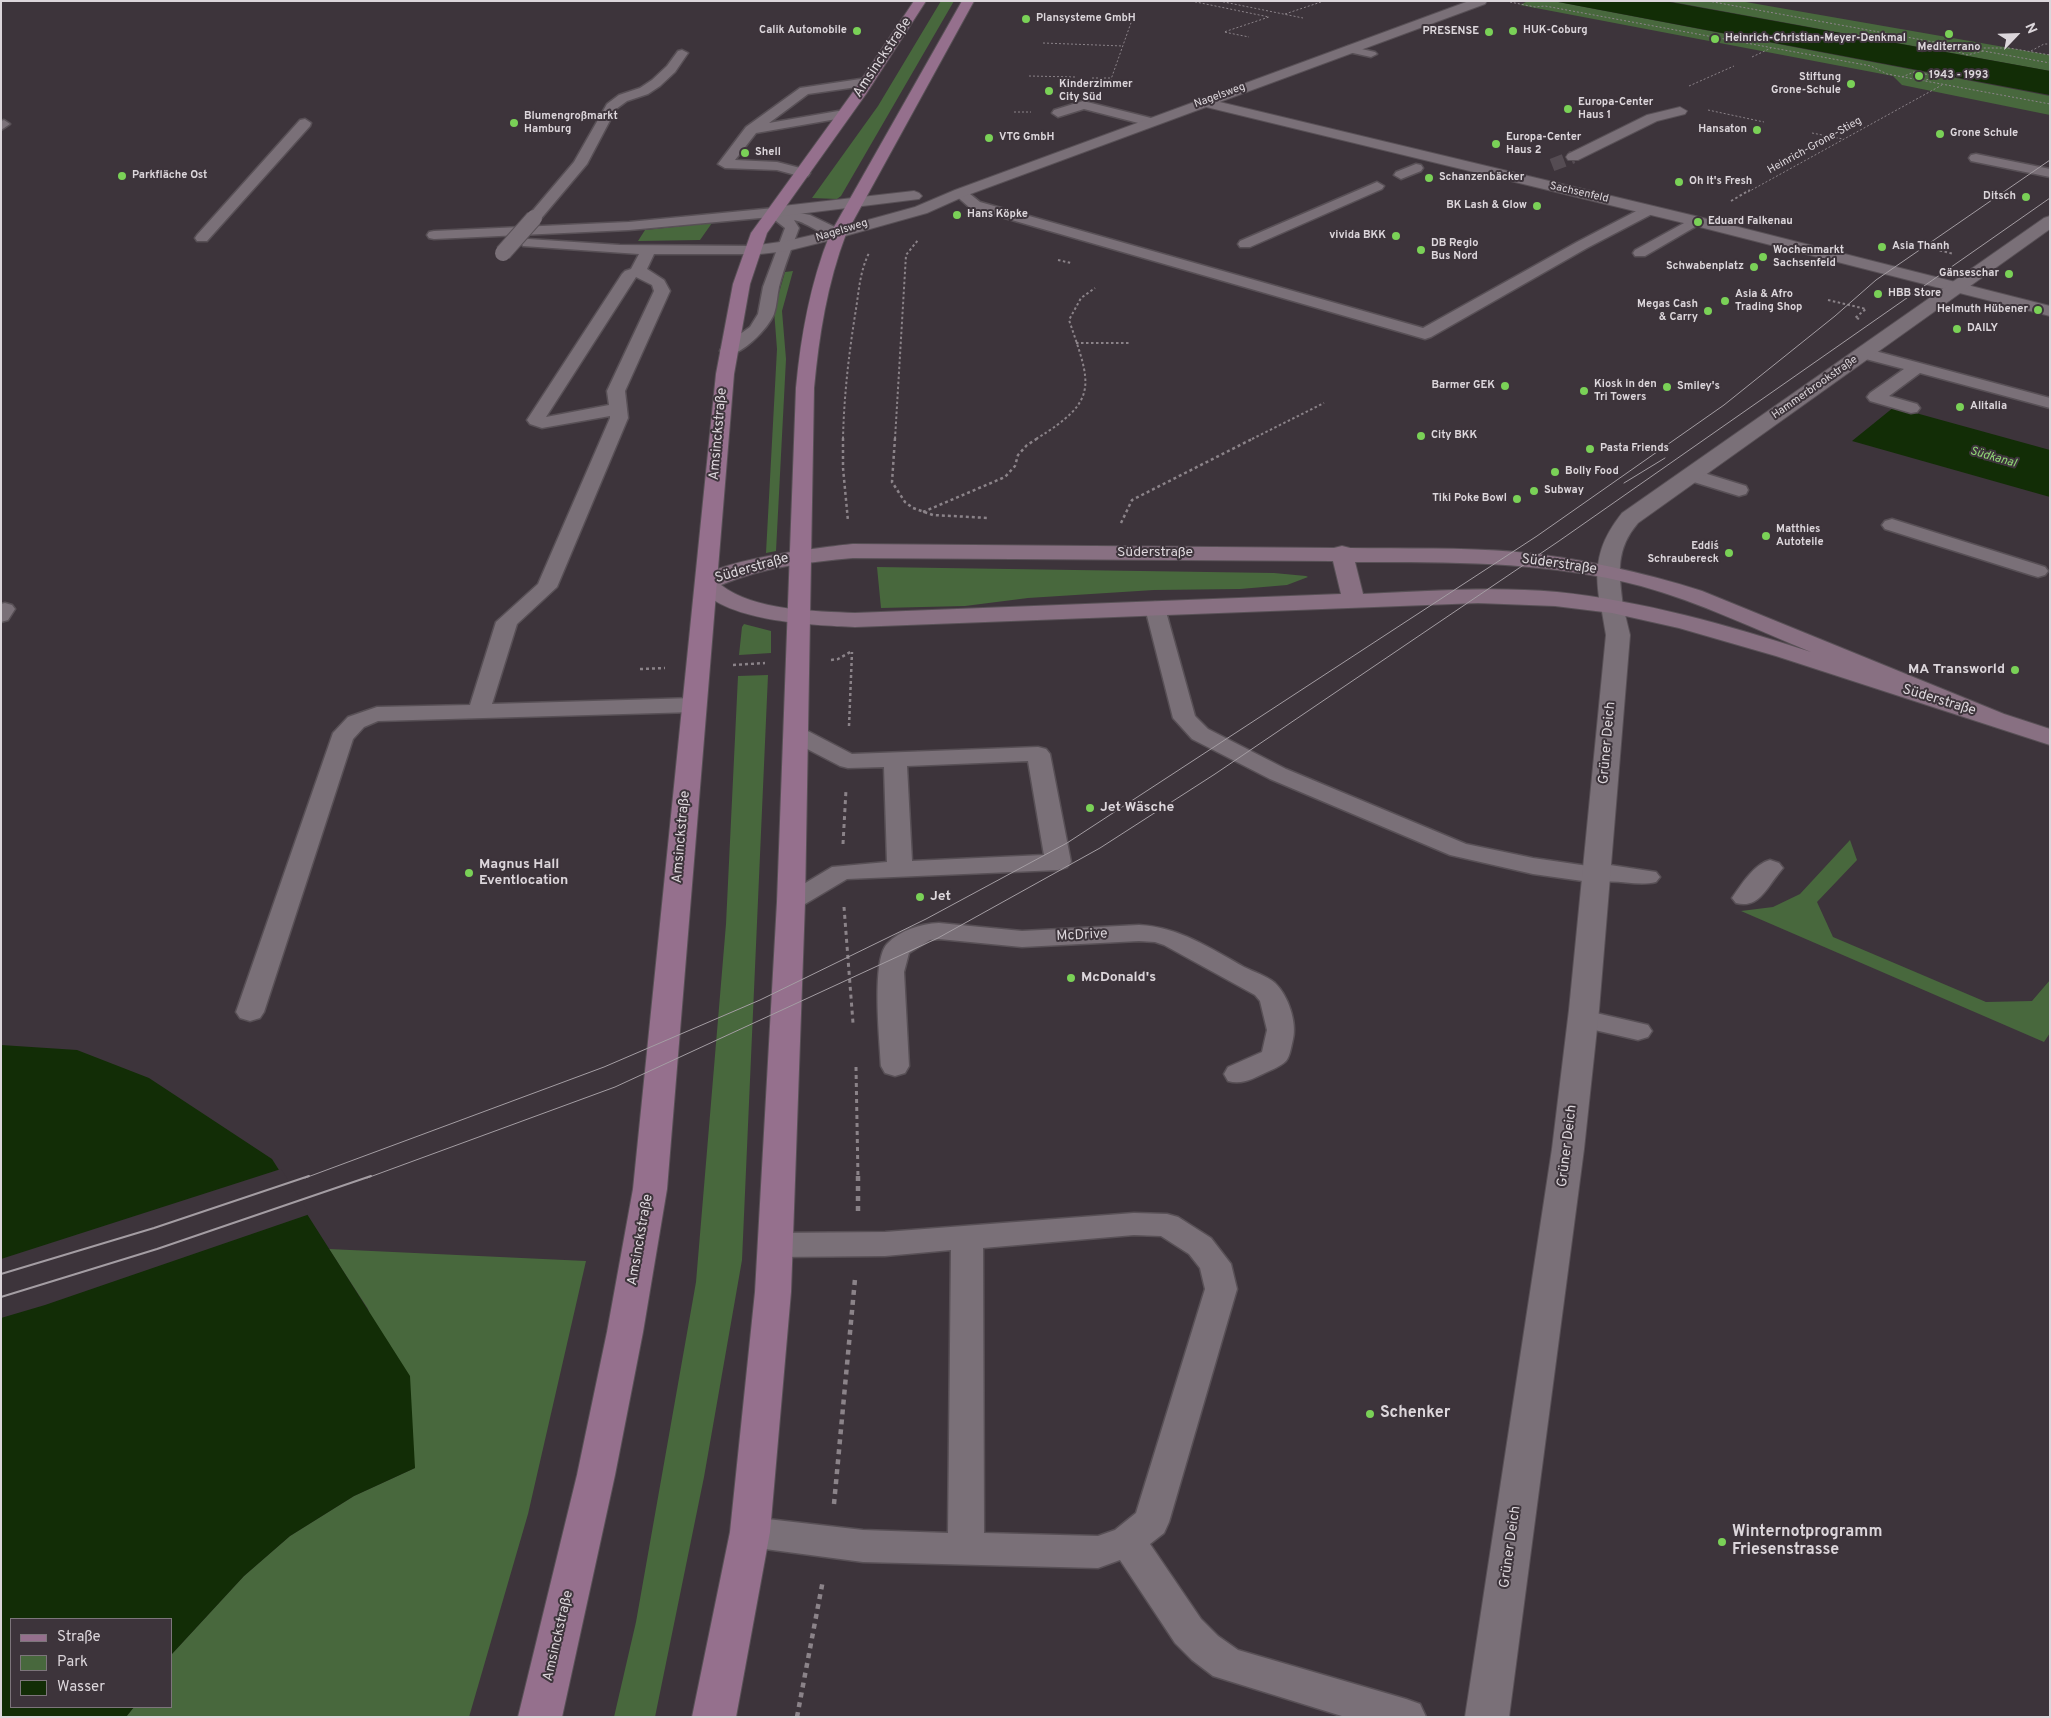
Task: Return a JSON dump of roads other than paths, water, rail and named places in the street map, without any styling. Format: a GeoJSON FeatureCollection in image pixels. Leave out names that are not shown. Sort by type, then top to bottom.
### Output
{"type":"FeatureCollection","features":[{"type":"Feature","properties":{"kind":"main road","name":"Amsinckstraße"},"geometry":{"type":"LineString","coordinates":[[540,1717],[596,1475],[625,1332],[650,1188],[728,351],[751,250],[759,233],[867,82],[920,1]]}},
{"type":"Feature","properties":{"kind":"main road"},"geometry":{"type":"LineString","coordinates":[[714,1717],[750,1532],[774,1292],[791,902],[805,388],[813,313],[826,262],[838,234],[968,1]]}},
{"type":"Feature","properties":{"kind":"main road","name":"Süderstraße"},"geometry":{"type":"LineString","coordinates":[[1994,718],[1694,596],[1647,581],[1607,572],[1518,558],[1342,553],[853,551],[800,555],[728,573],[706,583],[723,597],[748,606],[799,618],[855,620],[1478,596],[1555,599],[1612,606],[1684,622],[1784,651],[2050,737]]}},
{"type":"Feature","properties":{"kind":"main road"},"geometry":{"type":"LineString","coordinates":[[1342,553],[1354,600]]}},
{"type":"Feature","properties":{"kind":"street","name":"Nagelsweg"},"geometry":{"type":"LineString","coordinates":[[751,250],[787,246],[838,234],[867,224],[921,210],[960,193],[1203,102],[1481,1]]}},
{"type":"Feature","properties":{"kind":"street","name":"Sachsenfeld"},"geometry":{"type":"LineString","coordinates":[[1203,102],[1695,221],[1953,288],[2050,311]]}},
{"type":"Feature","properties":{"kind":"street"},"geometry":{"type":"LineString","coordinates":[[1573,157],[1652,118],[1680,111]]}},
{"type":"Feature","properties":{"kind":"street"},"geometry":{"type":"LineString","coordinates":[[1520,179],[1544,169]]}},
{"type":"Feature","properties":{"kind":"street","name":"Nagelsweg"},"geometry":{"type":"LineString","coordinates":[[774,212],[854,204],[925,194],[960,193]]}},
{"type":"Feature","properties":{"kind":"street","name":"Hammerbrookstraße"},"geometry":{"type":"LineString","coordinates":[[1607,572],[1609,552],[1620,529],[1630,518],[2050,221]]}},
{"type":"Feature","properties":{"kind":"street","name":"Grüner Deich"},"geometry":{"type":"LineString","coordinates":[[1487,1717],[1568,1149],[1583,1019],[1618,635],[1607,572]]}},
{"type":"Feature","properties":{"kind":"lane"},"geometry":{"type":"LineString","coordinates":[[1361,44],[1384,49]]}},
{"type":"Feature","properties":{"kind":"lane"},"geometry":{"type":"LineString","coordinates":[[1348,49],[1371,54]]}},
{"type":"Feature","properties":{"kind":"lane"},"geometry":{"type":"LineString","coordinates":[[504,253],[580,164],[611,107],[623,98],[644,91],[656,84],[672,69],[682,52]]}},
{"type":"Feature","properties":{"kind":"lane"},"geometry":{"type":"LineString","coordinates":[[803,173],[777,166],[725,164],[750,130],[804,91],[867,82]]}},
{"type":"Feature","properties":{"kind":"lane"},"geometry":{"type":"LineString","coordinates":[[1058,113],[1083,105],[1150,122]]}},
{"type":"Feature","properties":{"kind":"lane"},"geometry":{"type":"LineString","coordinates":[[750,130],[844,114]]}},
{"type":"Feature","properties":{"kind":"lane"},"geometry":{"type":"LineString","coordinates":[[202,238],[305,123]]}},
{"type":"Feature","properties":{"kind":"lane"},"geometry":{"type":"LineString","coordinates":[[1976,158],[2050,173]]}},
{"type":"Feature","properties":{"kind":"lane"},"geometry":{"type":"LineString","coordinates":[[1401,175],[1416,168]]}},
{"type":"Feature","properties":{"kind":"lane"},"geometry":{"type":"LineString","coordinates":[[1245,244],[1377,186]]}},
{"type":"Feature","properties":{"kind":"lane"},"geometry":{"type":"LineString","coordinates":[[960,193],[975,205],[1425,334],[1582,245],[1649,210]]}},
{"type":"Feature","properties":{"kind":"lane"},"geometry":{"type":"LineString","coordinates":[[728,351],[756,330],[766,314],[771,287],[792,228],[788,222],[774,212]]}},
{"type":"Feature","properties":{"kind":"lane"},"geometry":{"type":"LineString","coordinates":[[751,250],[563,246],[434,235],[629,226],[774,212],[804,218],[838,234]]}},
{"type":"Feature","properties":{"kind":"lane"},"geometry":{"type":"LineString","coordinates":[[1640,253],[1695,221]]}},
{"type":"Feature","properties":{"kind":"lane"},"geometry":{"type":"LineString","coordinates":[[620,248],[629,226]]}},
{"type":"Feature","properties":{"kind":"lane"},"geometry":{"type":"LineString","coordinates":[[619,413],[542,423],[536,420],[630,274],[639,269],[649,249]]}},
{"type":"Feature","properties":{"kind":"lane"},"geometry":{"type":"LineString","coordinates":[[1193,267],[1218,256]]}},
{"type":"Feature","properties":{"kind":"lane"},"geometry":{"type":"LineString","coordinates":[[479,711],[507,622],[547,587],[619,413],[616,391],[662,291],[659,283],[639,269]]}},
{"type":"Feature","properties":{"kind":"lane"},"geometry":{"type":"LineString","coordinates":[[1864,353],[2050,404]]}},
{"type":"Feature","properties":{"kind":"lane"},"geometry":{"type":"LineString","coordinates":[[1911,408],[1876,397],[1917,367]]}},
{"type":"Feature","properties":{"kind":"lane"},"geometry":{"type":"LineString","coordinates":[[1698,471],[1746,486]]}},
{"type":"Feature","properties":{"kind":"lane"},"geometry":{"type":"LineString","coordinates":[[1892,525],[2038,571]]}},
{"type":"Feature","properties":{"kind":"lane"},"geometry":{"type":"LineString","coordinates":[[1155,608],[1184,718],[1200,734],[1278,774],[1459,850],[1533,866],[1647,877]]}},
{"type":"Feature","properties":{"kind":"lane"},"geometry":{"type":"LineString","coordinates":[[250,1012],[341,740],[347,728],[360,719],[378,714],[694,704]]}},
{"type":"Feature","properties":{"kind":"lane"},"geometry":{"type":"LineString","coordinates":[[791,902],[841,872],[1058,862],[1038,754],[848,761],[796,734]]}},
{"type":"Feature","properties":{"kind":"lane"},"geometry":{"type":"LineString","coordinates":[[895,760],[900,869]]}},
{"type":"Feature","properties":{"kind":"lane"},"geometry":{"type":"LineString","coordinates":[[1745,898],[1770,868]]}},
{"type":"Feature","properties":{"kind":"lane","name":"McDrive"},"geometry":{"type":"LineString","coordinates":[[895,1066],[891,972],[896,950],[910,940],[925,932],[939,931],[1022,939],[1139,933],[1157,934],[1173,939],[1265,990],[1273,1000],[1280,1030],[1274,1057],[1238,1074]]}},
{"type":"Feature","properties":{"kind":"lane"},"geometry":{"type":"LineString","coordinates":[[1583,1019],[1638,1031]]}},
{"type":"Feature","properties":{"kind":"lane"},"geometry":{"type":"LineString","coordinates":[[750,1532],[863,1546],[966,1549],[1098,1552],[1128,1541],[1151,1522],[1221,1289],[1215,1264],[1200,1246],[1167,1225],[1134,1224],[858,1244],[776,1245]]}},
{"type":"Feature","properties":{"kind":"lane"},"geometry":{"type":"LineString","coordinates":[[966,1549],[967,1237]]}},
{"type":"Feature","properties":{"kind":"lane"},"geometry":{"type":"LineString","coordinates":[[1128,1541],[1188,1631],[1205,1648],[1226,1664],[1406,1717]]}},
{"type":"Feature","properties":{"kind":"water"},"geometry":{"type":"Polygon","coordinates":[[[1553,1],[1664,1],[2050,71],[2050,95],[1553,1]]]}},
{"type":"Feature","properties":{"kind":"water","name":"Südkanal"},"geometry":{"type":"Polygon","coordinates":[[[1894,407],[2050,450],[2050,497],[1852,441],[1894,407]]]}},
{"type":"Feature","properties":{"kind":"water"},"geometry":{"type":"Polygon","coordinates":[[[1,1045],[77,1050],[149,1078],[272,1159],[410,1376],[415,1468],[354,1496],[290,1536],[244,1576],[172,1654],[172,1618],[10,1618],[10,1708],[133,1708],[126,1717],[1,1717],[1,1045]]]}},
{"type":"Feature","properties":{"kind":"tunnel"},"geometry":{"type":"LineString","coordinates":[[1552,165],[1573,157]]}},
{"type":"Feature","properties":{"kind":"tram line"},"geometry":{"type":"LineString","coordinates":[[305,1178],[604,1067],[760,1000],[926,919],[1067,843],[1537,536],[1724,405],[1835,316],[1876,280],[2050,160]]}},
{"type":"Feature","properties":{"kind":"tram line"},"geometry":{"type":"LineString","coordinates":[[367,1178],[615,1087],[938,938],[1100,848],[1215,774],[1559,541],[2050,198]]}},
{"type":"Feature","properties":{"kind":"tram line"},"geometry":{"type":"LineString","coordinates":[[1624,483],[1665,458]]}},
{"type":"Feature","properties":{"kind":"tram line"},"geometry":{"type":"LineString","coordinates":[[1,1274],[154,1228],[309,1176]]}},
{"type":"Feature","properties":{"kind":"tram line"},"geometry":{"type":"LineString","coordinates":[[1,1297],[157,1249],[371,1176]]}},
{"type":"Feature","properties":{"kind":"place","name":"Plansysteme GmbH"},"geometry":{"type":"Point","coordinates":[1026,19]}},
{"type":"Feature","properties":{"kind":"place","name":"Calik Automobile"},"geometry":{"type":"Point","coordinates":[857,31]}},
{"type":"Feature","properties":{"kind":"place","name":"HUK-Coburg"},"geometry":{"type":"Point","coordinates":[1513,31]}},
{"type":"Feature","properties":{"kind":"place","name":"PRESENSE"},"geometry":{"type":"Point","coordinates":[1489,32]}},
{"type":"Feature","properties":{"kind":"place","name":"Mediterrano"},"geometry":{"type":"Point","coordinates":[1949,34]}},
{"type":"Feature","properties":{"kind":"place","name":"Heinrich-Christian-Meyer-Denkmal"},"geometry":{"type":"Point","coordinates":[1715,39]}},
{"type":"Feature","properties":{"kind":"place","name":"1943 - 1993"},"geometry":{"type":"Point","coordinates":[1919,76]}},
{"type":"Feature","properties":{"kind":"place","name":"Stiftung Grone-Schule"},"geometry":{"type":"Point","coordinates":[1851,84]}},
{"type":"Feature","properties":{"kind":"place","name":"Kinderzimmer City Süd"},"geometry":{"type":"Point","coordinates":[1049,91]}},
{"type":"Feature","properties":{"kind":"place","name":"Europa-Center Haus 1"},"geometry":{"type":"Point","coordinates":[1568,109]}},
{"type":"Feature","properties":{"kind":"place","name":"Blumengroßmarkt Hamburg"},"geometry":{"type":"Point","coordinates":[514,123]}},
{"type":"Feature","properties":{"kind":"place","name":"Hansaton"},"geometry":{"type":"Point","coordinates":[1757,130]}},
{"type":"Feature","properties":{"kind":"place","name":"Grone Schule"},"geometry":{"type":"Point","coordinates":[1940,134]}},
{"type":"Feature","properties":{"kind":"place","name":"VTG GmbH"},"geometry":{"type":"Point","coordinates":[989,138]}},
{"type":"Feature","properties":{"kind":"place","name":"Europa-Center Haus 2"},"geometry":{"type":"Point","coordinates":[1496,144]}},
{"type":"Feature","properties":{"kind":"place","name":"Shell"},"geometry":{"type":"Point","coordinates":[745,153]}},
{"type":"Feature","properties":{"kind":"place","name":"Parkfläche Ost"},"geometry":{"type":"Point","coordinates":[122,176]}},
{"type":"Feature","properties":{"kind":"place","name":"Schanzenbäcker"},"geometry":{"type":"Point","coordinates":[1429,178]}},
{"type":"Feature","properties":{"kind":"place","name":"Oh It's Fresh"},"geometry":{"type":"Point","coordinates":[1679,182]}},
{"type":"Feature","properties":{"kind":"place","name":"Ditsch"},"geometry":{"type":"Point","coordinates":[2026,197]}},
{"type":"Feature","properties":{"kind":"place","name":"BK Lash & Glow"},"geometry":{"type":"Point","coordinates":[1537,206]}},
{"type":"Feature","properties":{"kind":"place","name":"Hans Köpke"},"geometry":{"type":"Point","coordinates":[957,215]}},
{"type":"Feature","properties":{"kind":"place","name":"Eduard Falkenau"},"geometry":{"type":"Point","coordinates":[1698,222]}},
{"type":"Feature","properties":{"kind":"place","name":"vivida BKK"},"geometry":{"type":"Point","coordinates":[1396,236]}},
{"type":"Feature","properties":{"kind":"place","name":"Asia Thanh"},"geometry":{"type":"Point","coordinates":[1882,247]}},
{"type":"Feature","properties":{"kind":"place","name":"DB Regio Bus Nord"},"geometry":{"type":"Point","coordinates":[1421,250]}},
{"type":"Feature","properties":{"kind":"place","name":"Wochenmarkt Sachsenfeld"},"geometry":{"type":"Point","coordinates":[1763,257]}},
{"type":"Feature","properties":{"kind":"place","name":"Schwabenplatz"},"geometry":{"type":"Point","coordinates":[1754,267]}},
{"type":"Feature","properties":{"kind":"place","name":"Gänseschar"},"geometry":{"type":"Point","coordinates":[2009,274]}},
{"type":"Feature","properties":{"kind":"place","name":"HBB Store"},"geometry":{"type":"Point","coordinates":[1878,294]}},
{"type":"Feature","properties":{"kind":"place","name":"Asia & Afro Trading Shop"},"geometry":{"type":"Point","coordinates":[1725,301]}},
{"type":"Feature","properties":{"kind":"place","name":"Helmuth Hübener"},"geometry":{"type":"Point","coordinates":[2038,310]}},
{"type":"Feature","properties":{"kind":"place","name":"Megas Cash & Carry"},"geometry":{"type":"Point","coordinates":[1708,311]}},
{"type":"Feature","properties":{"kind":"place","name":"DAILY"},"geometry":{"type":"Point","coordinates":[1957,329]}},
{"type":"Feature","properties":{"kind":"place","name":"Barmer GEK"},"geometry":{"type":"Point","coordinates":[1505,386]}},
{"type":"Feature","properties":{"kind":"place","name":"Smiley's"},"geometry":{"type":"Point","coordinates":[1667,387]}},
{"type":"Feature","properties":{"kind":"place","name":"Kiosk in den Tri Towers"},"geometry":{"type":"Point","coordinates":[1584,391]}},
{"type":"Feature","properties":{"kind":"place","name":"Alitalia"},"geometry":{"type":"Point","coordinates":[1960,407]}},
{"type":"Feature","properties":{"kind":"place","name":"City BKK"},"geometry":{"type":"Point","coordinates":[1421,436]}},
{"type":"Feature","properties":{"kind":"place","name":"Pasta Friends"},"geometry":{"type":"Point","coordinates":[1590,449]}},
{"type":"Feature","properties":{"kind":"place","name":"Bolly Food"},"geometry":{"type":"Point","coordinates":[1555,472]}},
{"type":"Feature","properties":{"kind":"place","name":"Subway"},"geometry":{"type":"Point","coordinates":[1534,491]}},
{"type":"Feature","properties":{"kind":"place","name":"Tiki Poke Bowl"},"geometry":{"type":"Point","coordinates":[1517,499]}},
{"type":"Feature","properties":{"kind":"place","name":"Matthies Autoteile"},"geometry":{"type":"Point","coordinates":[1766,536]}},
{"type":"Feature","properties":{"kind":"place","name":"Eddi´s Schraubereck"},"geometry":{"type":"Point","coordinates":[1729,553]}},
{"type":"Feature","properties":{"kind":"place","name":"MA Transworld"},"geometry":{"type":"Point","coordinates":[2015,670]}},
{"type":"Feature","properties":{"kind":"place","name":"Jet Wäsche"},"geometry":{"type":"Point","coordinates":[1090,808]}},
{"type":"Feature","properties":{"kind":"place","name":"Magnus Hall Eventlocation"},"geometry":{"type":"Point","coordinates":[469,873]}},
{"type":"Feature","properties":{"kind":"place","name":"Jet"},"geometry":{"type":"Point","coordinates":[920,897]}},
{"type":"Feature","properties":{"kind":"place","name":"McDonald's"},"geometry":{"type":"Point","coordinates":[1071,978]}},
{"type":"Feature","properties":{"kind":"place","name":"Schenker"},"geometry":{"type":"Point","coordinates":[1370,1414]}},
{"type":"Feature","properties":{"kind":"place","name":"Winternotprogramm Friesenstrasse"},"geometry":{"type":"Point","coordinates":[1722,1542]}}]}
